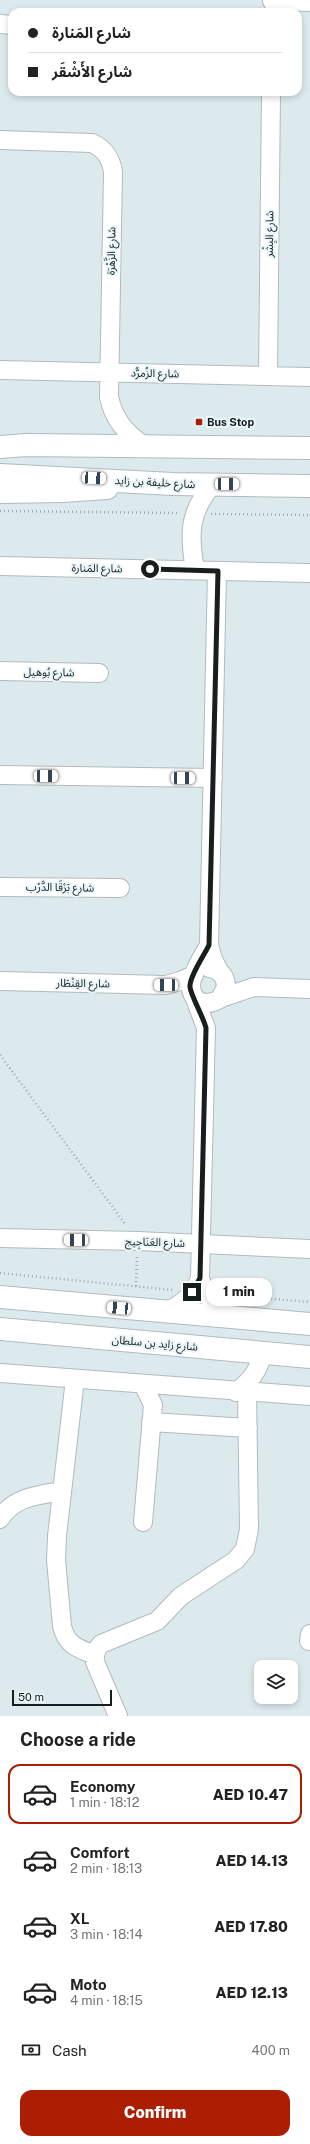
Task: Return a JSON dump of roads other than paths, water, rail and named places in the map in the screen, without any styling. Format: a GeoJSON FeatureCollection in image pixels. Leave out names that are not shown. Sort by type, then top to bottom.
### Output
{"type":"FeatureCollection","features":[{"type":"Feature","properties":{"kind":"main road"},"geometry":{"type":"LineString","coordinates":[[0,443],[26,445],[310,448]]}},
{"type":"Feature","properties":{"kind":"main road"},"geometry":{"type":"LineString","coordinates":[[0,447],[26,445]]}},
{"type":"Feature","properties":{"kind":"main road","name":"شارع خليفة بن زايد"},"geometry":{"type":"LineString","coordinates":[[0,475],[173,484],[310,486]]}},
{"type":"Feature","properties":{"kind":"main road"},"geometry":{"type":"LineString","coordinates":[[0,492],[63,491],[173,484]]}},
{"type":"Feature","properties":{"kind":"main road"},"geometry":{"type":"LineString","coordinates":[[0,1297],[310,1324]]}},
{"type":"Feature","properties":{"kind":"main road","name":"شارع زايد بن سلطان"},"geometry":{"type":"LineString","coordinates":[[0,1329],[310,1357]]}},
{"type":"Feature","properties":{"kind":"street"},"geometry":{"type":"LineString","coordinates":[[272,4],[310,2]]}},
{"type":"Feature","properties":{"kind":"street","name":"شارع البِشْر"},"geometry":{"type":"LineString","coordinates":[[268,376],[271,96]]}},
{"type":"Feature","properties":{"kind":"street","name":"شارع الزَّهْرَة"},"geometry":{"type":"LineString","coordinates":[[0,140],[92,143],[105,152],[111,161],[113,172],[109,397],[114,416],[123,429],[144,446]]}},
{"type":"Feature","properties":{"kind":"street","name":"شارع الزُمرُّد"},"geometry":{"type":"LineString","coordinates":[[0,370],[310,377]]}},
{"type":"Feature","properties":{"kind":"street"},"geometry":{"type":"LineString","coordinates":[[194,570],[190,541],[194,514],[200,501],[213,484]]}},
{"type":"Feature","properties":{"kind":"street","name":"شارع المَنارة"},"geometry":{"type":"LineString","coordinates":[[0,566],[310,573]]}},
{"type":"Feature","properties":{"kind":"street"},"geometry":{"type":"LineString","coordinates":[[206,1028],[226,987],[222,974],[213,959],[209,945],[218,571]]}},
{"type":"Feature","properties":{"kind":"street","name":"شارع بُوهيل"},"geometry":{"type":"LineString","coordinates":[[0,671],[99,673]]}},
{"type":"Feature","properties":{"kind":"street"},"geometry":{"type":"LineString","coordinates":[[0,775],[213,778]]}},
{"type":"Feature","properties":{"kind":"street","name":"شارع بَرْقَا الدَّرْب"},"geometry":{"type":"LineString","coordinates":[[0,887],[120,888]]}},
{"type":"Feature","properties":{"kind":"street"},"geometry":{"type":"LineString","coordinates":[[209,945],[190,983],[193,996],[206,1028],[199,1288],[214,1305],[232,1317]]}},
{"type":"Feature","properties":{"kind":"street"},"geometry":{"type":"LineString","coordinates":[[194,974],[207,968],[254,987],[310,989]]}},
{"type":"Feature","properties":{"kind":"street","name":"شارع القِنْطَار"},"geometry":{"type":"LineString","coordinates":[[0,981],[166,985],[180,981],[194,974]]}},
{"type":"Feature","properties":{"kind":"street","name":"شارع القِنْطَار"},"geometry":{"type":"LineString","coordinates":[[166,985],[193,996]]}},
{"type":"Feature","properties":{"kind":"street"},"geometry":{"type":"LineString","coordinates":[[193,996],[206,1003],[254,987]]}},
{"type":"Feature","properties":{"kind":"street","name":"شارع العَنَاجِيج"},"geometry":{"type":"LineString","coordinates":[[0,1238],[200,1243],[310,1249]]}},
{"type":"Feature","properties":{"kind":"street"},"geometry":{"type":"LineString","coordinates":[[164,1312],[180,1305],[199,1288]]}},
{"type":"Feature","properties":{"kind":"street"},"geometry":{"type":"LineString","coordinates":[[118,1716],[95,1662],[95,1655],[101,1644],[157,1621],[181,1596],[240,1555],[249,1536],[248,1428],[242,1392],[259,1366],[263,1352]]}},
{"type":"Feature","properties":{"kind":"street"},"geometry":{"type":"LineString","coordinates":[[0,1372],[242,1392],[310,1396]]}},
{"type":"Feature","properties":{"kind":"street"},"geometry":{"type":"LineString","coordinates":[[75,1379],[62,1491],[56,1560],[64,1631],[68,1641],[76,1648],[95,1655]]}},
{"type":"Feature","properties":{"kind":"street"},"geometry":{"type":"LineString","coordinates":[[143,1384],[152,1413]]}},
{"type":"Feature","properties":{"kind":"street"},"geometry":{"type":"LineString","coordinates":[[143,1522],[152,1413],[158,1394],[168,1386]]}},
{"type":"Feature","properties":{"kind":"street"},"geometry":{"type":"LineString","coordinates":[[152,1413],[248,1428]]}},
{"type":"Feature","properties":{"kind":"street"},"geometry":{"type":"LineString","coordinates":[[0,1519],[8,1509],[21,1500],[62,1491]]}},
{"type":"Feature","properties":{"kind":"place","name":"Bus Stop"},"geometry":{"type":"Point","coordinates":[199,422]}}]}
